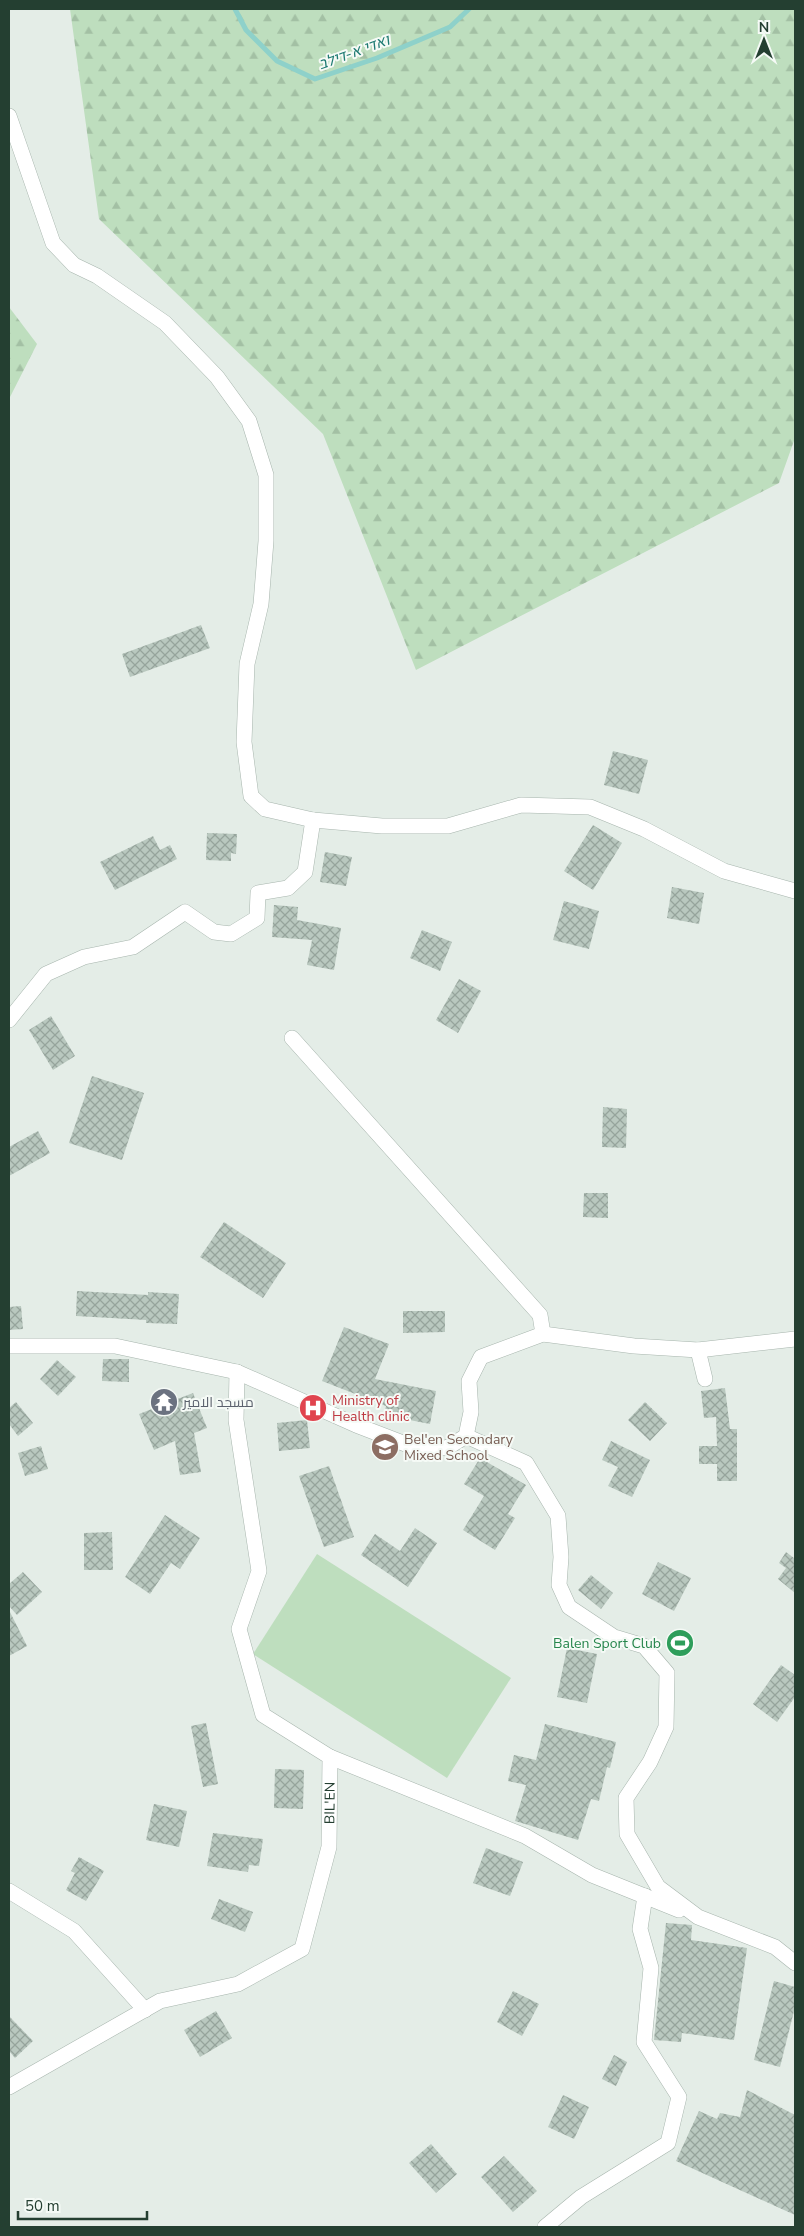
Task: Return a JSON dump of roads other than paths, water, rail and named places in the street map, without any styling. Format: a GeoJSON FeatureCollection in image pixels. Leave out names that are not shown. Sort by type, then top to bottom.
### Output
{"type":"FeatureCollection","features":[{"type":"Feature","properties":{"kind":"street"},"geometry":{"type":"LineString","coordinates":[[9,116],[53,243],[74,265],[97,276],[166,323],[217,377],[249,421],[266,475],[266,541],[261,604],[246,664],[244,742],[251,796],[265,809],[314,820],[382,826],[448,826],[521,805],[590,807],[644,829],[724,871],[795,891]]}},
{"type":"Feature","properties":{"kind":"street"},"geometry":{"type":"LineString","coordinates":[[9,1020],[46,974],[84,957],[134,947],[185,912],[214,932],[231,934],[258,918],[258,894],[288,888],[305,872],[314,820]]}},
{"type":"Feature","properties":{"kind":"street"},"geometry":{"type":"LineString","coordinates":[[292,1038],[540,1315],[543,1334]]}},
{"type":"Feature","properties":{"kind":"street"},"geometry":{"type":"LineString","coordinates":[[9,1346],[115,1346],[237,1372],[356,1425],[408,1445],[447,1448],[466,1436],[471,1412],[469,1381],[481,1358],[543,1334],[634,1346],[698,1350],[795,1339]]}},
{"type":"Feature","properties":{"kind":"street"},"geometry":{"type":"LineString","coordinates":[[698,1350],[705,1379]]}},
{"type":"Feature","properties":{"kind":"street"},"geometry":{"type":"LineString","coordinates":[[237,1372],[236,1420],[259,1571],[240,1630],[262,1715],[330,1757],[525,1836],[592,1875],[774,1947],[795,1963]]}},
{"type":"Feature","properties":{"kind":"street"},"geometry":{"type":"LineString","coordinates":[[466,1436],[526,1463],[558,1516],[562,1557],[559,1585],[568,1607],[614,1637],[644,1646],[667,1673],[666,1727],[650,1762],[626,1798],[627,1834],[658,1887],[698,1917]]}},
{"type":"Feature","properties":{"kind":"street","name":"BIL'EN"},"geometry":{"type":"LineString","coordinates":[[9,2087],[160,2001],[238,1984],[302,1949],[329,1847],[330,1757]]}},
{"type":"Feature","properties":{"kind":"street"},"geometry":{"type":"LineString","coordinates":[[9,1891],[74,1931],[145,2010]]}},
{"type":"Feature","properties":{"kind":"street"},"geometry":{"type":"LineString","coordinates":[[545,2227],[581,2196],[668,2143],[679,2097],[644,2042],[652,1968],[640,1929],[645,1896]]}},
{"type":"Feature","properties":{"kind":"waterway","name":"ואדי א-דילב"},"geometry":{"type":"LineString","coordinates":[[235,9],[246,30],[277,61],[315,79],[377,58],[450,27],[469,9]]}},
{"type":"Feature","properties":{"kind":"place","name":"مسجد الامير"},"geometry":{"type":"Point","coordinates":[164,1402]}},
{"type":"Feature","properties":{"kind":"place","name":"Ministry of Health clinic"},"geometry":{"type":"Point","coordinates":[313,1408]}},
{"type":"Feature","properties":{"kind":"place","name":"Bel'en Secondary Mixed School"},"geometry":{"type":"Point","coordinates":[385,1447]}},
{"type":"Feature","properties":{"kind":"place","name":"Balen Sport Club"},"geometry":{"type":"Point","coordinates":[680,1643]}}]}
